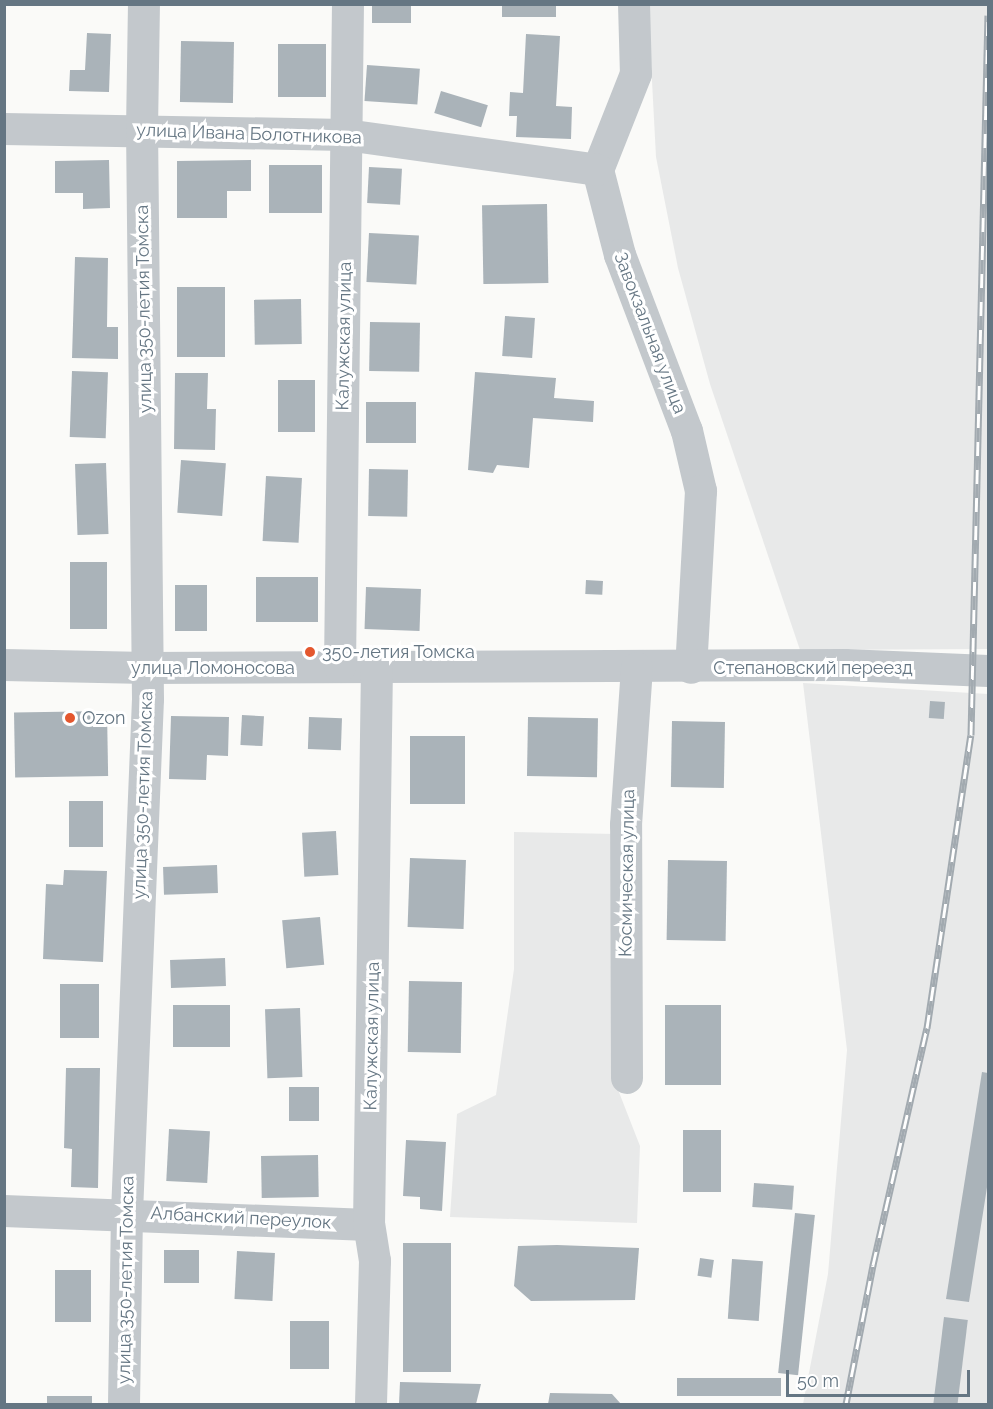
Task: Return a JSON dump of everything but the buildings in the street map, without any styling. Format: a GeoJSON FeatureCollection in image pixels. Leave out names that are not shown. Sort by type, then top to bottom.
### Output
{"type":"FeatureCollection","features":[{"type":"Feature","properties":{"kind":"street","name":"улица 350-летия Томска"},"geometry":{"type":"LineString","coordinates":[[124,1404],[127,1213],[147,668],[142,130],[144,4]]}},
{"type":"Feature","properties":{"kind":"street","name":"Калужская улица"},"geometry":{"type":"LineString","coordinates":[[340,667],[348,4]]}},
{"type":"Feature","properties":{"kind":"street"},"geometry":{"type":"LineString","coordinates":[[598,170],[636,74],[634,4]]}},
{"type":"Feature","properties":{"kind":"street","name":"улица Ивана Болотникова"},"geometry":{"type":"LineString","coordinates":[[4,129],[346,135],[598,170]]}},
{"type":"Feature","properties":{"kind":"street","name":"Завокзальная улица"},"geometry":{"type":"LineString","coordinates":[[598,170],[620,255],[687,431],[701,491],[691,668]]}},
{"type":"Feature","properties":{"kind":"street","name":"улица Ломоносова"},"geometry":{"type":"LineString","coordinates":[[4,665],[147,668],[637,668]]}},
{"type":"Feature","properties":{"kind":"street","name":"Степановский переезд"},"geometry":{"type":"LineString","coordinates":[[637,668],[845,665],[988,671]]}},
{"type":"Feature","properties":{"kind":"street","name":"Калужская улица"},"geometry":{"type":"LineString","coordinates":[[371,1404],[375,1262],[369,1225],[377,667]]}},
{"type":"Feature","properties":{"kind":"street","name":"Космическая улица"},"geometry":{"type":"LineString","coordinates":[[627,1078],[626,825],[637,668]]}},
{"type":"Feature","properties":{"kind":"street","name":"Албанский переулок"},"geometry":{"type":"LineString","coordinates":[[4,1211],[127,1213],[369,1225]]}},
{"type":"Feature","properties":{"kind":"shaded area"},"geometry":{"type":"Polygon","coordinates":[[[648,5],[988,5],[988,649],[800,650],[710,384],[678,268],[656,157],[648,5]]]}},
{"type":"Feature","properties":{"kind":"shaded area"},"geometry":{"type":"Polygon","coordinates":[[[803,683],[988,694],[988,1404],[803,1404],[828,1274],[847,1050],[803,683]]]}},
{"type":"Feature","properties":{"kind":"shaded area"},"geometry":{"type":"Polygon","coordinates":[[[514,832],[616,834],[615,1082],[640,1146],[637,1223],[450,1217],[457,1114],[496,1095],[514,969],[514,832]]]}},
{"type":"Feature","properties":{"kind":"railway"},"geometry":{"type":"LineString","coordinates":[[846,1404],[873,1265],[927,1028],[971,735],[988,15]]}},
{"type":"Feature","properties":{"kind":"place","name":"350-летия Томска"},"geometry":{"type":"Point","coordinates":[310,652]}},
{"type":"Feature","properties":{"kind":"place","name":"Ozon"},"geometry":{"type":"Point","coordinates":[70,718]}}]}
